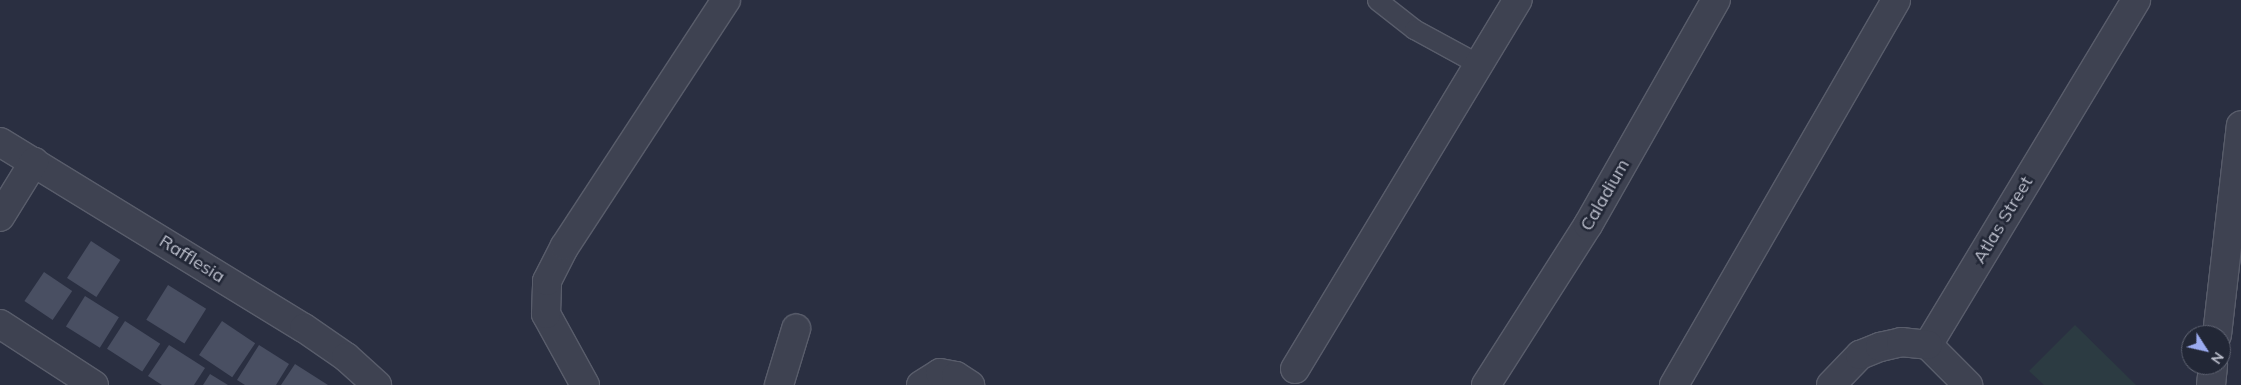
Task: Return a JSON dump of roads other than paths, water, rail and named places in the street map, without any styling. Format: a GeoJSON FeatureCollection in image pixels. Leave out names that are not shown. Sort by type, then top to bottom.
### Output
{"type":"FeatureCollection","features":[{"type":"Feature","properties":{"kind":"street"},"geometry":{"type":"LineString","coordinates":[[585,385],[546,314],[547,281],[565,246],[726,0]]}},
{"type":"Feature","properties":{"kind":"street"},"geometry":{"type":"LineString","coordinates":[[1295,369],[1518,0]]}},
{"type":"Feature","properties":{"kind":"street","name":"Caladium"},"geometry":{"type":"LineString","coordinates":[[1486,385],[1588,225],[1716,0]]}},
{"type":"Feature","properties":{"kind":"street"},"geometry":{"type":"LineString","coordinates":[[1674,385],[1896,0]]}},
{"type":"Feature","properties":{"kind":"street","name":"Atlas Street"},"geometry":{"type":"LineString","coordinates":[[1928,345],[2136,0]]}},
{"type":"Feature","properties":{"kind":"street"},"geometry":{"type":"LineString","coordinates":[[2218,325],[2241,125]]}},
{"type":"Feature","properties":{"kind":"street","name":"Rafflesia"},"geometry":{"type":"LineString","coordinates":[[0,142],[304,328],[346,357],[378,385]]}},
{"type":"Feature","properties":{"kind":"street"},"geometry":{"type":"LineString","coordinates":[[0,217],[34,162]]}},
{"type":"Feature","properties":{"kind":"street"},"geometry":{"type":"LineString","coordinates":[[0,324],[94,385]]}},
{"type":"Feature","properties":{"kind":"street"},"geometry":{"type":"LineString","coordinates":[[779,385],[796,329]]}},
{"type":"Feature","properties":{"kind":"street"},"geometry":{"type":"LineString","coordinates":[[1831,385],[1860,355],[1900,342],[1928,345],[1968,385]]}},
{"type":"Feature","properties":{"kind":"street"},"geometry":{"type":"LineString","coordinates":[[921,385],[930,377],[940,373],[956,376],[970,385]]}},
{"type":"Feature","properties":{"kind":"lane"},"geometry":{"type":"LineString","coordinates":[[1377,0],[1414,29],[1480,65]]}}]}
